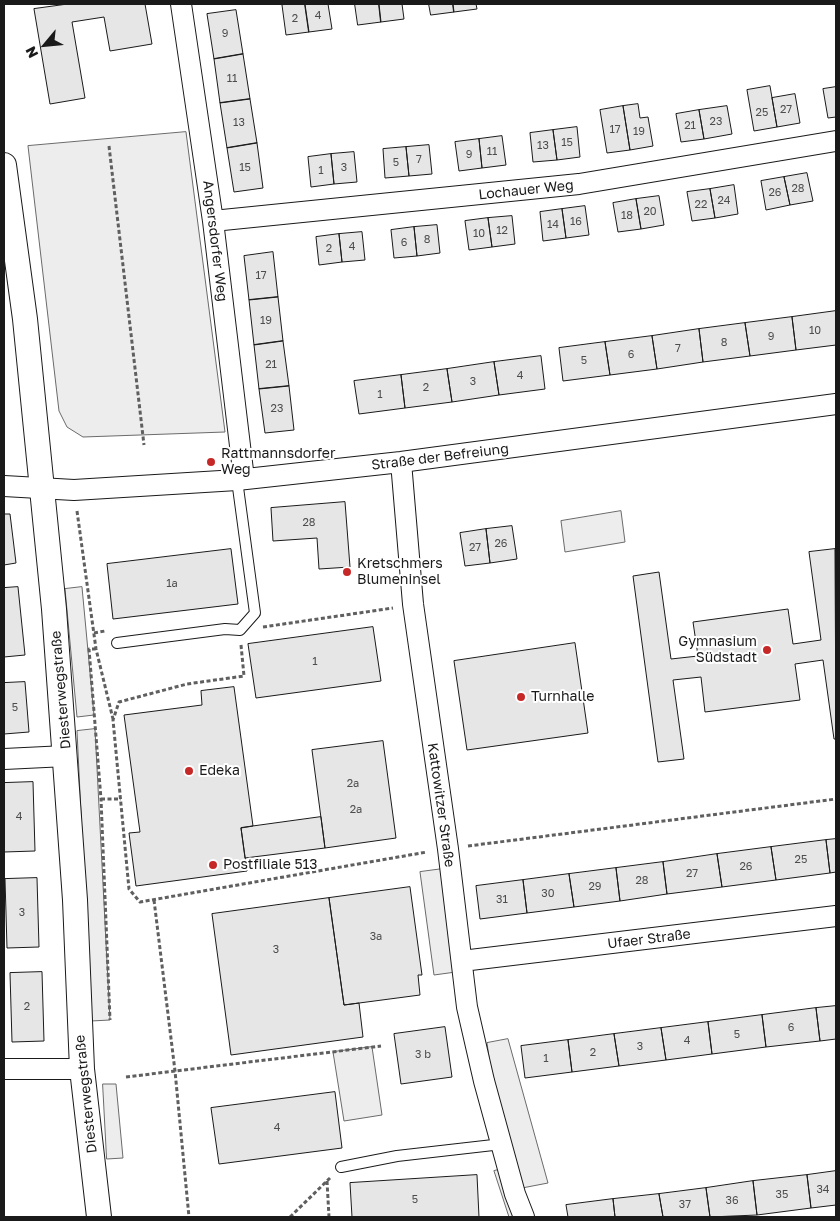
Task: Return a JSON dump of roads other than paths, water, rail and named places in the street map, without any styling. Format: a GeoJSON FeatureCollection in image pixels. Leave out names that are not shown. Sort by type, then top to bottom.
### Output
{"type":"FeatureCollection","features":[{"type":"Feature","properties":{"kind":"street","name":"Angersdorfer Weg"},"geometry":{"type":"LineString","coordinates":[[181,4],[214,221],[241,480]]}},
{"type":"Feature","properties":{"kind":"street","name":"Lochauer Weg"},"geometry":{"type":"LineString","coordinates":[[214,221],[579,184],[836,141]]}},
{"type":"Feature","properties":{"kind":"street","name":"Diesterwegstraße"},"geometry":{"type":"LineString","coordinates":[[4,165],[24,318],[42,488],[66,756],[75,900],[82,1069],[100,1217]]}},
{"type":"Feature","properties":{"kind":"street","name":"Straße der Befreiung"},"geometry":{"type":"LineString","coordinates":[[4,486],[74,490],[241,480],[401,462],[836,404]]}},
{"type":"Feature","properties":{"kind":"street","name":"Kattowitzer Straße"},"geometry":{"type":"LineString","coordinates":[[401,462],[413,604],[448,848],[467,1007],[502,1144],[524,1217]]}},
{"type":"Feature","properties":{"kind":"street"},"geometry":{"type":"LineString","coordinates":[[4,759],[66,756]]}},
{"type":"Feature","properties":{"kind":"street","name":"Ufaer Straße"},"geometry":{"type":"LineString","coordinates":[[462,961],[836,916]]}},
{"type":"Feature","properties":{"kind":"street"},"geometry":{"type":"LineString","coordinates":[[4,1069],[82,1069]]}},
{"type":"Feature","properties":{"kind":"lane"},"geometry":{"type":"LineString","coordinates":[[117,643],[225,629],[240,630],[255,613],[241,480]]}},
{"type":"Feature","properties":{"kind":"lane"},"geometry":{"type":"LineString","coordinates":[[341,1166],[397,1156],[502,1144]]}},
{"type":"Feature","properties":{"kind":"place","name":"Rattmannsdorfer Weg"},"geometry":{"type":"Point","coordinates":[211,462]}},
{"type":"Feature","properties":{"kind":"place","name":"Kretschmers Blumeninsel"},"geometry":{"type":"Point","coordinates":[347,572]}},
{"type":"Feature","properties":{"kind":"place","name":"Gymnasium Südstadt"},"geometry":{"type":"Point","coordinates":[767,650]}},
{"type":"Feature","properties":{"kind":"place","name":"Turnhalle"},"geometry":{"type":"Point","coordinates":[521,697]}},
{"type":"Feature","properties":{"kind":"place","name":"Edeka"},"geometry":{"type":"Point","coordinates":[189,771]}},
{"type":"Feature","properties":{"kind":"place","name":"Postfiliale 513"},"geometry":{"type":"Point","coordinates":[213,865]}}]}
